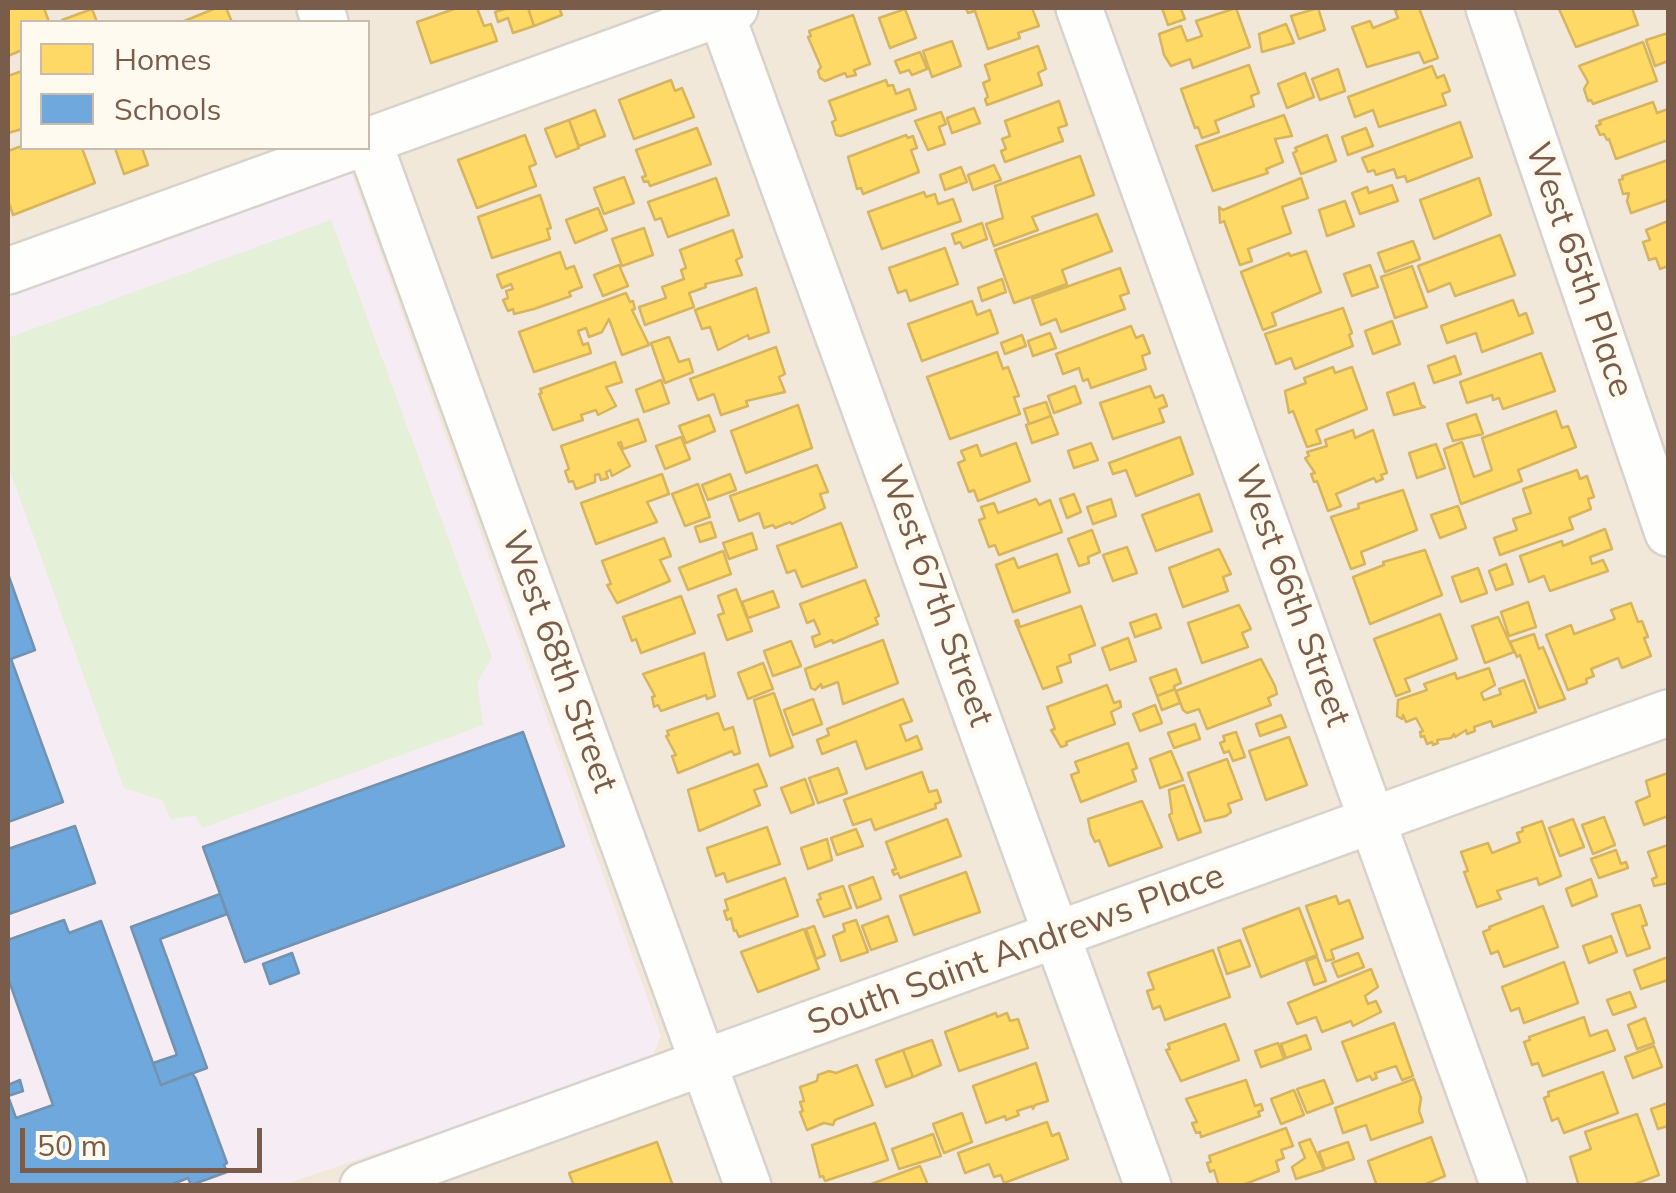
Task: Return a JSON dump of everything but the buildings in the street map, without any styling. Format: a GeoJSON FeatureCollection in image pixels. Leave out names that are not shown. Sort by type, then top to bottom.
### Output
{"type":"FeatureCollection","features":[{"type":"Feature","properties":{"kind":"street","name":"West 66th Street"},"geometry":{"type":"LineString","coordinates":[[1080,8],[1504,1186]]}},
{"type":"Feature","properties":{"kind":"street","name":"West 65th Place"},"geometry":{"type":"LineString","coordinates":[[1489,8],[1668,533]]}},
{"type":"Feature","properties":{"kind":"street"},"geometry":{"type":"LineString","coordinates":[[370,139],[725,9]]}},
{"type":"Feature","properties":{"kind":"street","name":"West 67th Street"},"geometry":{"type":"LineString","coordinates":[[725,9],[1148,1186]]}},
{"type":"Feature","properties":{"kind":"street","name":"West 68th Street"},"geometry":{"type":"LineString","coordinates":[[370,145],[748,1186]]}},
{"type":"Feature","properties":{"kind":"street"},"geometry":{"type":"LineString","coordinates":[[8,271],[343,150]]}},
{"type":"Feature","properties":{"kind":"street","name":"South Saint Andrews Place"},"geometry":{"type":"LineString","coordinates":[[363,1186],[1668,713]]}},
{"type":"Feature","properties":{"kind":"shaded area"},"geometry":{"type":"Polygon","coordinates":[[[8,8],[1668,8],[1668,1185],[8,1185],[8,8]]]}},
{"type":"Feature","properties":{"kind":"shaded area"},"geometry":{"type":"Polygon","coordinates":[[[351,171],[661,1036],[651,1060],[283,1185],[8,1186],[8,296],[351,171]]]}},
{"type":"Feature","properties":{"kind":"green space"},"geometry":{"type":"Polygon","coordinates":[[[331,220],[492,657],[477,682],[483,725],[202,828],[196,815],[171,819],[162,800],[124,788],[8,465],[8,338],[331,220]]]}}]}
